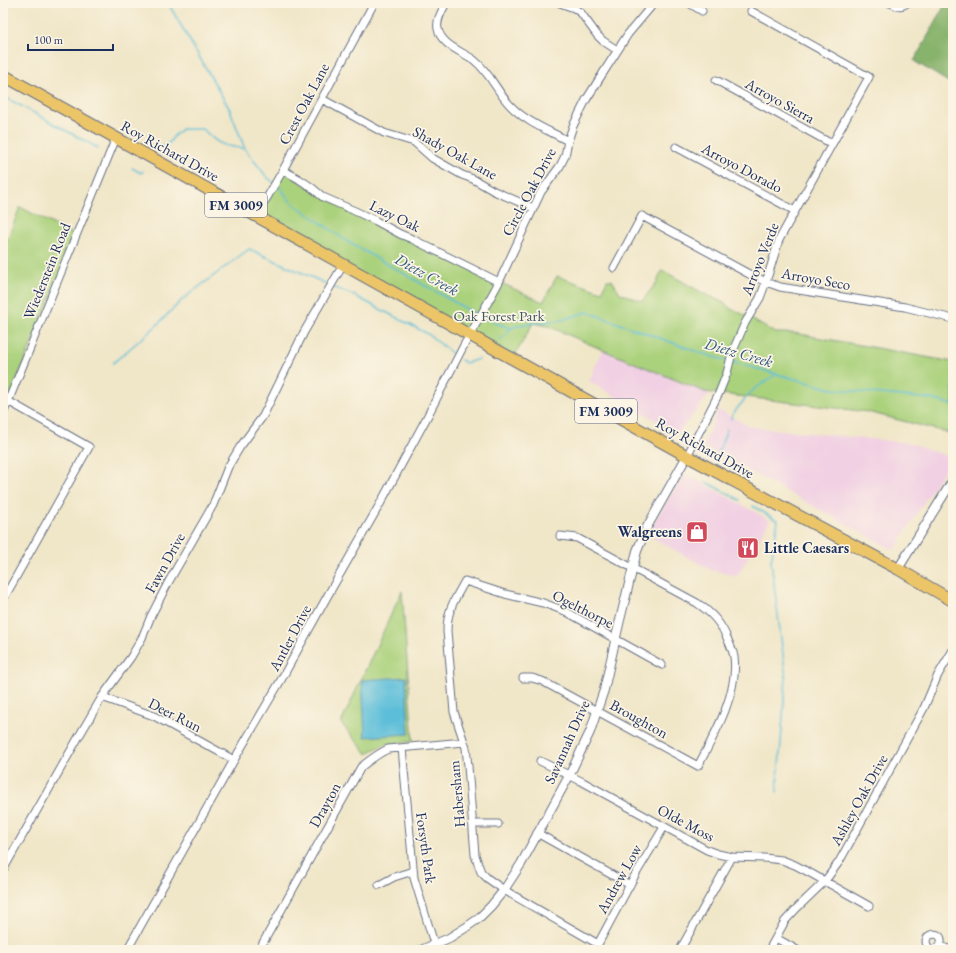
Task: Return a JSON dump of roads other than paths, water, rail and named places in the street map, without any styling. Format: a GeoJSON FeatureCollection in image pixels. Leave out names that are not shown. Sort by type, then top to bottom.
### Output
{"type":"FeatureCollection","features":[{"type":"Feature","properties":{"kind":"main road","name":"Roy Richard Drive"},"geometry":{"type":"LineString","coordinates":[[3,76],[687,456],[898,569],[953,601]]}},
{"type":"Feature","properties":{"kind":"street","name":"Crest Oak Lane"},"geometry":{"type":"LineString","coordinates":[[255,216],[283,170],[374,3]]}},
{"type":"Feature","properties":{"kind":"street"},"geometry":{"type":"LineString","coordinates":[[446,3],[439,17],[438,28],[445,42],[473,59],[484,68],[506,102],[515,111],[526,119],[568,141]]}},
{"type":"Feature","properties":{"kind":"street"},"geometry":{"type":"LineString","coordinates":[[560,3],[574,8],[581,13],[597,35],[617,50]]}},
{"type":"Feature","properties":{"kind":"street","name":"Circle Oak Drive"},"geometry":{"type":"LineString","coordinates":[[469,335],[499,282],[541,192],[560,166],[565,156],[573,126],[580,111],[617,50],[628,34],[654,3]]}},
{"type":"Feature","properties":{"kind":"street"},"geometry":{"type":"LineString","coordinates":[[689,3],[702,11]]}},
{"type":"Feature","properties":{"kind":"street"},"geometry":{"type":"LineString","coordinates":[[890,3],[896,6],[904,4]]}},
{"type":"Feature","properties":{"kind":"street","name":"Arroyo Verde"},"geometry":{"type":"LineString","coordinates":[[687,456],[719,393],[727,373],[732,353],[745,323],[760,298],[779,240],[869,77],[751,12]]}},
{"type":"Feature","properties":{"kind":"street","name":"Arroyo Sierra"},"geometry":{"type":"LineString","coordinates":[[716,80],[832,144]]}},
{"type":"Feature","properties":{"kind":"street","name":"Shady Oak Lane"},"geometry":{"type":"LineString","coordinates":[[322,99],[384,133],[414,142],[432,158],[462,176],[473,179],[494,191],[533,208]]}},
{"type":"Feature","properties":{"kind":"street","name":"Wiederstein Road"},"geometry":{"type":"LineString","coordinates":[[3,414],[116,138]]}},
{"type":"Feature","properties":{"kind":"street","name":"Arroyo Dorado"},"geometry":{"type":"LineString","coordinates":[[676,147],[795,211]]}},
{"type":"Feature","properties":{"kind":"street","name":"Lazy Oak"},"geometry":{"type":"LineString","coordinates":[[283,170],[305,183],[323,197],[376,221],[499,282]]}},
{"type":"Feature","properties":{"kind":"street","name":"Arroyo Seco"},"geometry":{"type":"LineString","coordinates":[[614,268],[642,216],[749,274],[780,287],[905,307],[953,319]]}},
{"type":"Feature","properties":{"kind":"street","name":"Fawn Drive"},"geometry":{"type":"LineString","coordinates":[[3,870],[102,697],[131,657],[142,638],[151,616],[168,583],[213,505],[228,467],[240,447],[263,416],[304,332],[343,265]]}},
{"type":"Feature","properties":{"kind":"street","name":"Antler Drive"},"geometry":{"type":"LineString","coordinates":[[127,950],[380,504],[469,335]]}},
{"type":"Feature","properties":{"kind":"street"},"geometry":{"type":"LineString","coordinates":[[3,600],[89,447],[8,401]]}},
{"type":"Feature","properties":{"kind":"street","name":"Savannah Drive"},"geometry":{"type":"LineString","coordinates":[[421,950],[435,947],[478,919],[491,906],[504,890],[521,864],[569,776],[590,732],[598,710],[637,551],[643,535],[687,456]]}},
{"type":"Feature","properties":{"kind":"street"},"geometry":{"type":"LineString","coordinates":[[898,569],[953,480]]}},
{"type":"Feature","properties":{"kind":"street"},"geometry":{"type":"LineString","coordinates":[[560,536],[577,538],[632,568]]}},
{"type":"Feature","properties":{"kind":"street","name":"Broughton"},"geometry":{"type":"LineString","coordinates":[[523,678],[532,678],[542,681],[598,710],[698,766],[718,728],[730,698],[734,676],[734,655],[719,623],[705,608],[632,568]]}},
{"type":"Feature","properties":{"kind":"street","name":"Ogelthorpe"},"geometry":{"type":"LineString","coordinates":[[465,581],[505,594],[543,602],[565,611],[662,666]]}},
{"type":"Feature","properties":{"kind":"street","name":"Habersham"},"geometry":{"type":"LineString","coordinates":[[465,581],[452,604],[447,621],[447,631],[454,712],[466,748],[478,864],[481,872],[504,890],[598,944]]}},
{"type":"Feature","properties":{"kind":"street","name":"Ashley Oak Drive"},"geometry":{"type":"LineString","coordinates":[[769,950],[785,921],[825,881],[840,862],[924,708],[938,675],[953,650]]}},
{"type":"Feature","properties":{"kind":"street","name":"Deer Run"},"geometry":{"type":"LineString","coordinates":[[102,697],[154,716],[234,760]]}},
{"type":"Feature","properties":{"kind":"street","name":"Drayton"},"geometry":{"type":"LineString","coordinates":[[259,950],[361,767],[378,753],[388,749],[464,742]]}},
{"type":"Feature","properties":{"kind":"street","name":"Forsyth Park"},"geometry":{"type":"LineString","coordinates":[[402,748],[414,878],[435,947]]}},
{"type":"Feature","properties":{"kind":"street","name":"Olde Moss"},"geometry":{"type":"LineString","coordinates":[[540,761],[583,782],[707,850],[732,857],[782,860],[795,865],[869,906]]}},
{"type":"Feature","properties":{"kind":"street"},"geometry":{"type":"LineString","coordinates":[[473,824],[498,824]]}},
{"type":"Feature","properties":{"kind":"street","name":"Andrew Low"},"geometry":{"type":"LineString","coordinates":[[598,944],[664,827]]}},
{"type":"Feature","properties":{"kind":"street"},"geometry":{"type":"LineString","coordinates":[[537,833],[630,885]]}},
{"type":"Feature","properties":{"kind":"street"},"geometry":{"type":"LineString","coordinates":[[680,950],[732,857]]}},
{"type":"Feature","properties":{"kind":"street"},"geometry":{"type":"LineString","coordinates":[[379,885],[394,877],[413,871]]}},
{"type":"Feature","properties":{"kind":"street"},"geometry":{"type":"LineString","coordinates":[[776,938],[797,950]]}},
{"type":"Feature","properties":{"kind":"street"},"geometry":{"type":"LineString","coordinates":[[940,946],[952,950]]}},
{"type":"Feature","properties":{"kind":"water"},"geometry":{"type":"Polygon","coordinates":[[[406,677],[409,734],[365,737],[362,680],[406,677]]]}},
{"type":"Feature","properties":{"kind":"waterway","name":"Dietz Creek"},"geometry":{"type":"LineString","coordinates":[[168,3],[230,110],[245,149],[266,176],[274,183]]}},
{"type":"Feature","properties":{"kind":"waterway"},"geometry":{"type":"LineString","coordinates":[[3,96],[98,148]]}},
{"type":"Feature","properties":{"kind":"waterway"},"geometry":{"type":"LineString","coordinates":[[160,148],[169,143],[182,129],[203,129],[213,139],[222,144],[245,149]]}},
{"type":"Feature","properties":{"kind":"waterway"},"geometry":{"type":"LineString","coordinates":[[132,168],[141,173],[143,171]]}},
{"type":"Feature","properties":{"kind":"waterway","name":"Dietz Creek"},"geometry":{"type":"LineString","coordinates":[[277,185],[291,202],[348,242],[477,315]]}},
{"type":"Feature","properties":{"kind":"waterway"},"geometry":{"type":"LineString","coordinates":[[113,363],[154,328],[183,299],[249,249],[329,285]]}},
{"type":"Feature","properties":{"kind":"waterway"},"geometry":{"type":"LineString","coordinates":[[333,287],[355,296],[428,334],[453,354]]}},
{"type":"Feature","properties":{"kind":"waterway","name":"Dietz Creek"},"geometry":{"type":"LineString","coordinates":[[483,317],[489,321],[511,328],[519,325],[562,320],[587,312],[727,361]]}},
{"type":"Feature","properties":{"kind":"waterway"},"geometry":{"type":"LineString","coordinates":[[501,339],[511,328]]}},
{"type":"Feature","properties":{"kind":"waterway"},"geometry":{"type":"LineString","coordinates":[[461,360],[466,363],[479,359]]}},
{"type":"Feature","properties":{"kind":"waterway","name":"Dietz Creek"},"geometry":{"type":"LineString","coordinates":[[732,362],[832,389],[931,399],[953,405]]}},
{"type":"Feature","properties":{"kind":"waterway"},"geometry":{"type":"LineString","coordinates":[[731,419],[732,415],[749,394],[777,374]]}},
{"type":"Feature","properties":{"kind":"waterway"},"geometry":{"type":"LineString","coordinates":[[718,453],[727,429]]}},
{"type":"Feature","properties":{"kind":"waterway"},"geometry":{"type":"LineString","coordinates":[[704,481],[740,500]]}},
{"type":"Feature","properties":{"kind":"waterway"},"geometry":{"type":"LineString","coordinates":[[753,506],[778,521],[771,561],[786,678],[777,792]]}},
{"type":"Feature","properties":{"kind":"place","name":"Walgreens"},"geometry":{"type":"Point","coordinates":[697,532]}},
{"type":"Feature","properties":{"kind":"place","name":"Little Caesars"},"geometry":{"type":"Point","coordinates":[748,548]}},
{"type":"Feature","properties":{"kind":"park label","name":"Oak Forest Park"},"geometry":{"type":"Point","coordinates":[499,316]}}]}
